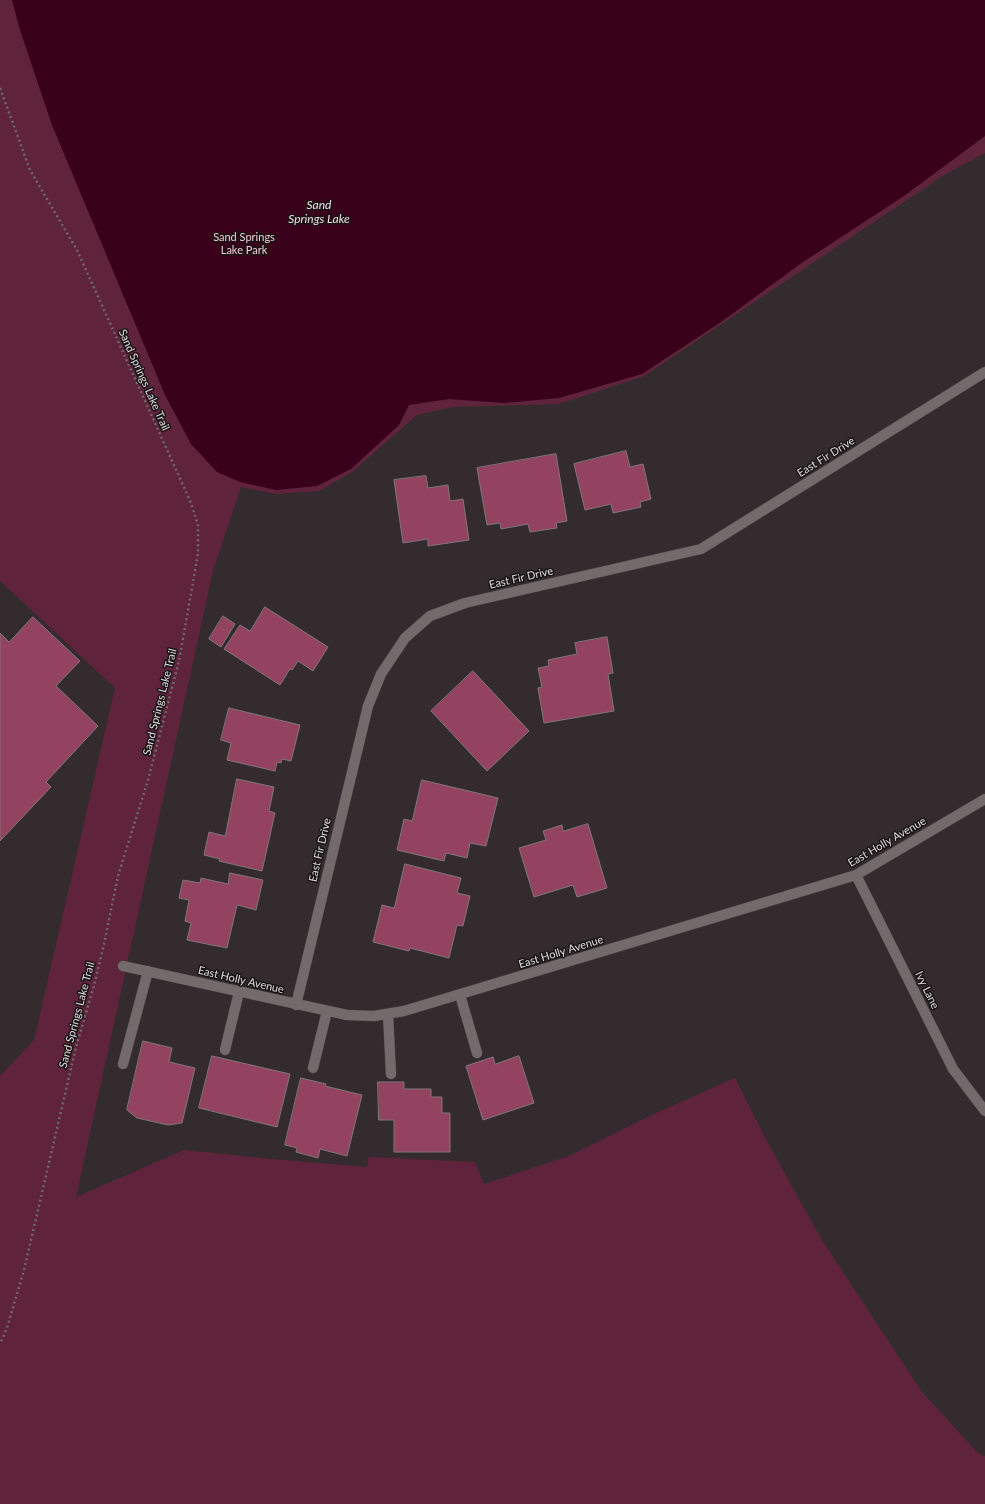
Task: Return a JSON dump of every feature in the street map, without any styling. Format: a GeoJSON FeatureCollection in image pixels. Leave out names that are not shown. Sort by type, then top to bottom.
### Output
{"type":"FeatureCollection","features":[{"type":"Feature","properties":{"kind":"street","name":"East Fir Drive"},"geometry":{"type":"LineString","coordinates":[[296,1005],[368,706],[381,674],[405,638],[430,616],[465,603],[701,549],[985,372]]}},
{"type":"Feature","properties":{"kind":"street","name":"East Holly Avenue"},"geometry":{"type":"LineString","coordinates":[[124,966],[347,1015],[374,1016],[404,1012],[856,875],[985,799]]}},
{"type":"Feature","properties":{"kind":"street","name":"Ivy Lane"},"geometry":{"type":"LineString","coordinates":[[856,875],[953,1069],[985,1111]]}},
{"type":"Feature","properties":{"kind":"street"},"geometry":{"type":"LineString","coordinates":[[123,1064],[148,971]]}},
{"type":"Feature","properties":{"kind":"street"},"geometry":{"type":"LineString","coordinates":[[225,1050],[239,992]]}},
{"type":"Feature","properties":{"kind":"street"},"geometry":{"type":"LineString","coordinates":[[460,995],[477,1053]]}},
{"type":"Feature","properties":{"kind":"street"},"geometry":{"type":"LineString","coordinates":[[314,1068],[327,1011]]}},
{"type":"Feature","properties":{"kind":"street"},"geometry":{"type":"LineString","coordinates":[[388,1014],[390,1074]]}},
{"type":"Feature","properties":{"kind":"path","name":"Sand Springs Lake Trail"},"geometry":{"type":"LineString","coordinates":[[0,88],[30,170],[77,250],[191,503],[198,525],[198,554],[179,661],[148,780],[118,876],[94,986],[76,1047],[24,1270],[7,1328],[0,1344]]}},
{"type":"Feature","properties":{"kind":"green space","name":"Sand Springs Lake Park"},"geometry":{"type":"Polygon","coordinates":[[[0,0],[985,0],[985,153],[944,175],[644,376],[559,404],[453,407],[417,415],[352,472],[319,491],[276,494],[241,487],[213,571],[76,1197],[184,1150],[367,1167],[369,1157],[475,1162],[484,1184],[569,1156],[656,1113],[735,1078],[768,1143],[820,1237],[922,1392],[978,1453],[985,1456],[985,1504],[0,1504],[0,1076],[34,1040],[115,688],[0,581],[0,0]]]}},
{"type":"Feature","properties":{"kind":"water","name":"Sand Springs Lake"},"geometry":{"type":"Polygon","coordinates":[[[12,0],[985,0],[985,136],[904,196],[803,262],[721,322],[642,374],[559,398],[504,403],[449,399],[409,405],[399,425],[351,469],[317,486],[276,490],[240,482],[217,472],[191,444],[165,395],[52,125],[19,27],[12,0]]]}},
{"type":"Feature","properties":{"kind":"building"},"geometry":{"type":"Polygon","coordinates":[[[626,451],[630,467],[643,464],[651,499],[640,502],[641,507],[613,513],[611,504],[585,510],[574,464],[626,451]]]}},
{"type":"Feature","properties":{"kind":"building"},"geometry":{"type":"Polygon","coordinates":[[[556,454],[567,521],[556,523],[557,528],[530,532],[528,524],[501,529],[500,523],[487,525],[477,468],[556,454]]]}},
{"type":"Feature","properties":{"kind":"building"},"geometry":{"type":"Polygon","coordinates":[[[426,476],[428,488],[448,485],[450,501],[463,499],[469,540],[428,546],[428,539],[403,543],[394,480],[426,476]]]}},
{"type":"Feature","properties":{"kind":"building"},"geometry":{"type":"Polygon","coordinates":[[[265,607],[328,647],[313,671],[298,661],[292,670],[290,669],[280,685],[224,649],[240,625],[250,631],[265,607]]]}},
{"type":"Feature","properties":{"kind":"building"},"geometry":{"type":"Polygon","coordinates":[[[223,616],[235,624],[221,647],[209,639],[223,616]]]}},
{"type":"Feature","properties":{"kind":"building"},"geometry":{"type":"Polygon","coordinates":[[[33,617],[80,661],[56,686],[98,726],[46,782],[51,787],[0,841],[0,633],[9,642],[33,617]]]}},
{"type":"Feature","properties":{"kind":"building"},"geometry":{"type":"Polygon","coordinates":[[[607,637],[613,673],[608,674],[614,711],[544,723],[538,688],[542,687],[538,668],[549,666],[548,660],[577,654],[575,643],[607,637]]]}},
{"type":"Feature","properties":{"kind":"building"},"geometry":{"type":"Polygon","coordinates":[[[473,671],[529,731],[487,771],[431,711],[473,671]]]}},
{"type":"Feature","properties":{"kind":"building"},"geometry":{"type":"Polygon","coordinates":[[[229,708],[300,725],[291,761],[282,759],[281,763],[277,762],[275,771],[227,760],[231,743],[221,740],[229,708]]]}},
{"type":"Feature","properties":{"kind":"building"},"geometry":{"type":"Polygon","coordinates":[[[237,779],[274,787],[269,811],[275,813],[262,871],[219,861],[220,859],[204,855],[209,832],[225,836],[237,779]]]}},
{"type":"Feature","properties":{"kind":"building"},"geometry":{"type":"Polygon","coordinates":[[[422,780],[498,798],[486,846],[470,843],[467,858],[446,853],[444,861],[397,850],[404,819],[412,821],[422,780]]]}},
{"type":"Feature","properties":{"kind":"building"},"geometry":{"type":"Polygon","coordinates":[[[588,824],[607,888],[577,897],[573,885],[534,897],[519,848],[546,840],[543,831],[562,825],[563,831],[588,824]]]}},
{"type":"Feature","properties":{"kind":"building"},"geometry":{"type":"Polygon","coordinates":[[[405,864],[461,878],[457,893],[470,896],[463,926],[457,925],[449,958],[410,948],[409,951],[373,942],[382,905],[394,908],[405,864]]]}},
{"type":"Feature","properties":{"kind":"building"},"geometry":{"type":"Polygon","coordinates":[[[230,873],[263,880],[256,910],[237,905],[227,948],[187,940],[191,923],[185,921],[189,900],[179,898],[183,880],[200,883],[201,878],[228,884],[230,873]]]}},
{"type":"Feature","properties":{"kind":"building"},"geometry":{"type":"Polygon","coordinates":[[[143,1041],[172,1048],[169,1062],[195,1068],[182,1123],[168,1125],[137,1118],[127,1110],[143,1041]]]}},
{"type":"Feature","properties":{"kind":"building"},"geometry":{"type":"Polygon","coordinates":[[[212,1056],[290,1074],[277,1127],[199,1108],[212,1056]]]}},
{"type":"Feature","properties":{"kind":"building"},"geometry":{"type":"Polygon","coordinates":[[[519,1056],[534,1103],[483,1120],[466,1066],[493,1057],[495,1064],[519,1056]]]}},
{"type":"Feature","properties":{"kind":"building"},"geometry":{"type":"Polygon","coordinates":[[[301,1078],[326,1084],[325,1086],[362,1095],[347,1156],[320,1149],[318,1158],[296,1152],[297,1148],[285,1145],[301,1078]]]}},
{"type":"Feature","properties":{"kind":"building"},"geometry":{"type":"Polygon","coordinates":[[[378,1082],[404,1082],[404,1089],[431,1089],[431,1097],[442,1097],[442,1113],[450,1113],[450,1152],[394,1152],[394,1120],[379,1120],[378,1082]]]}}]}
